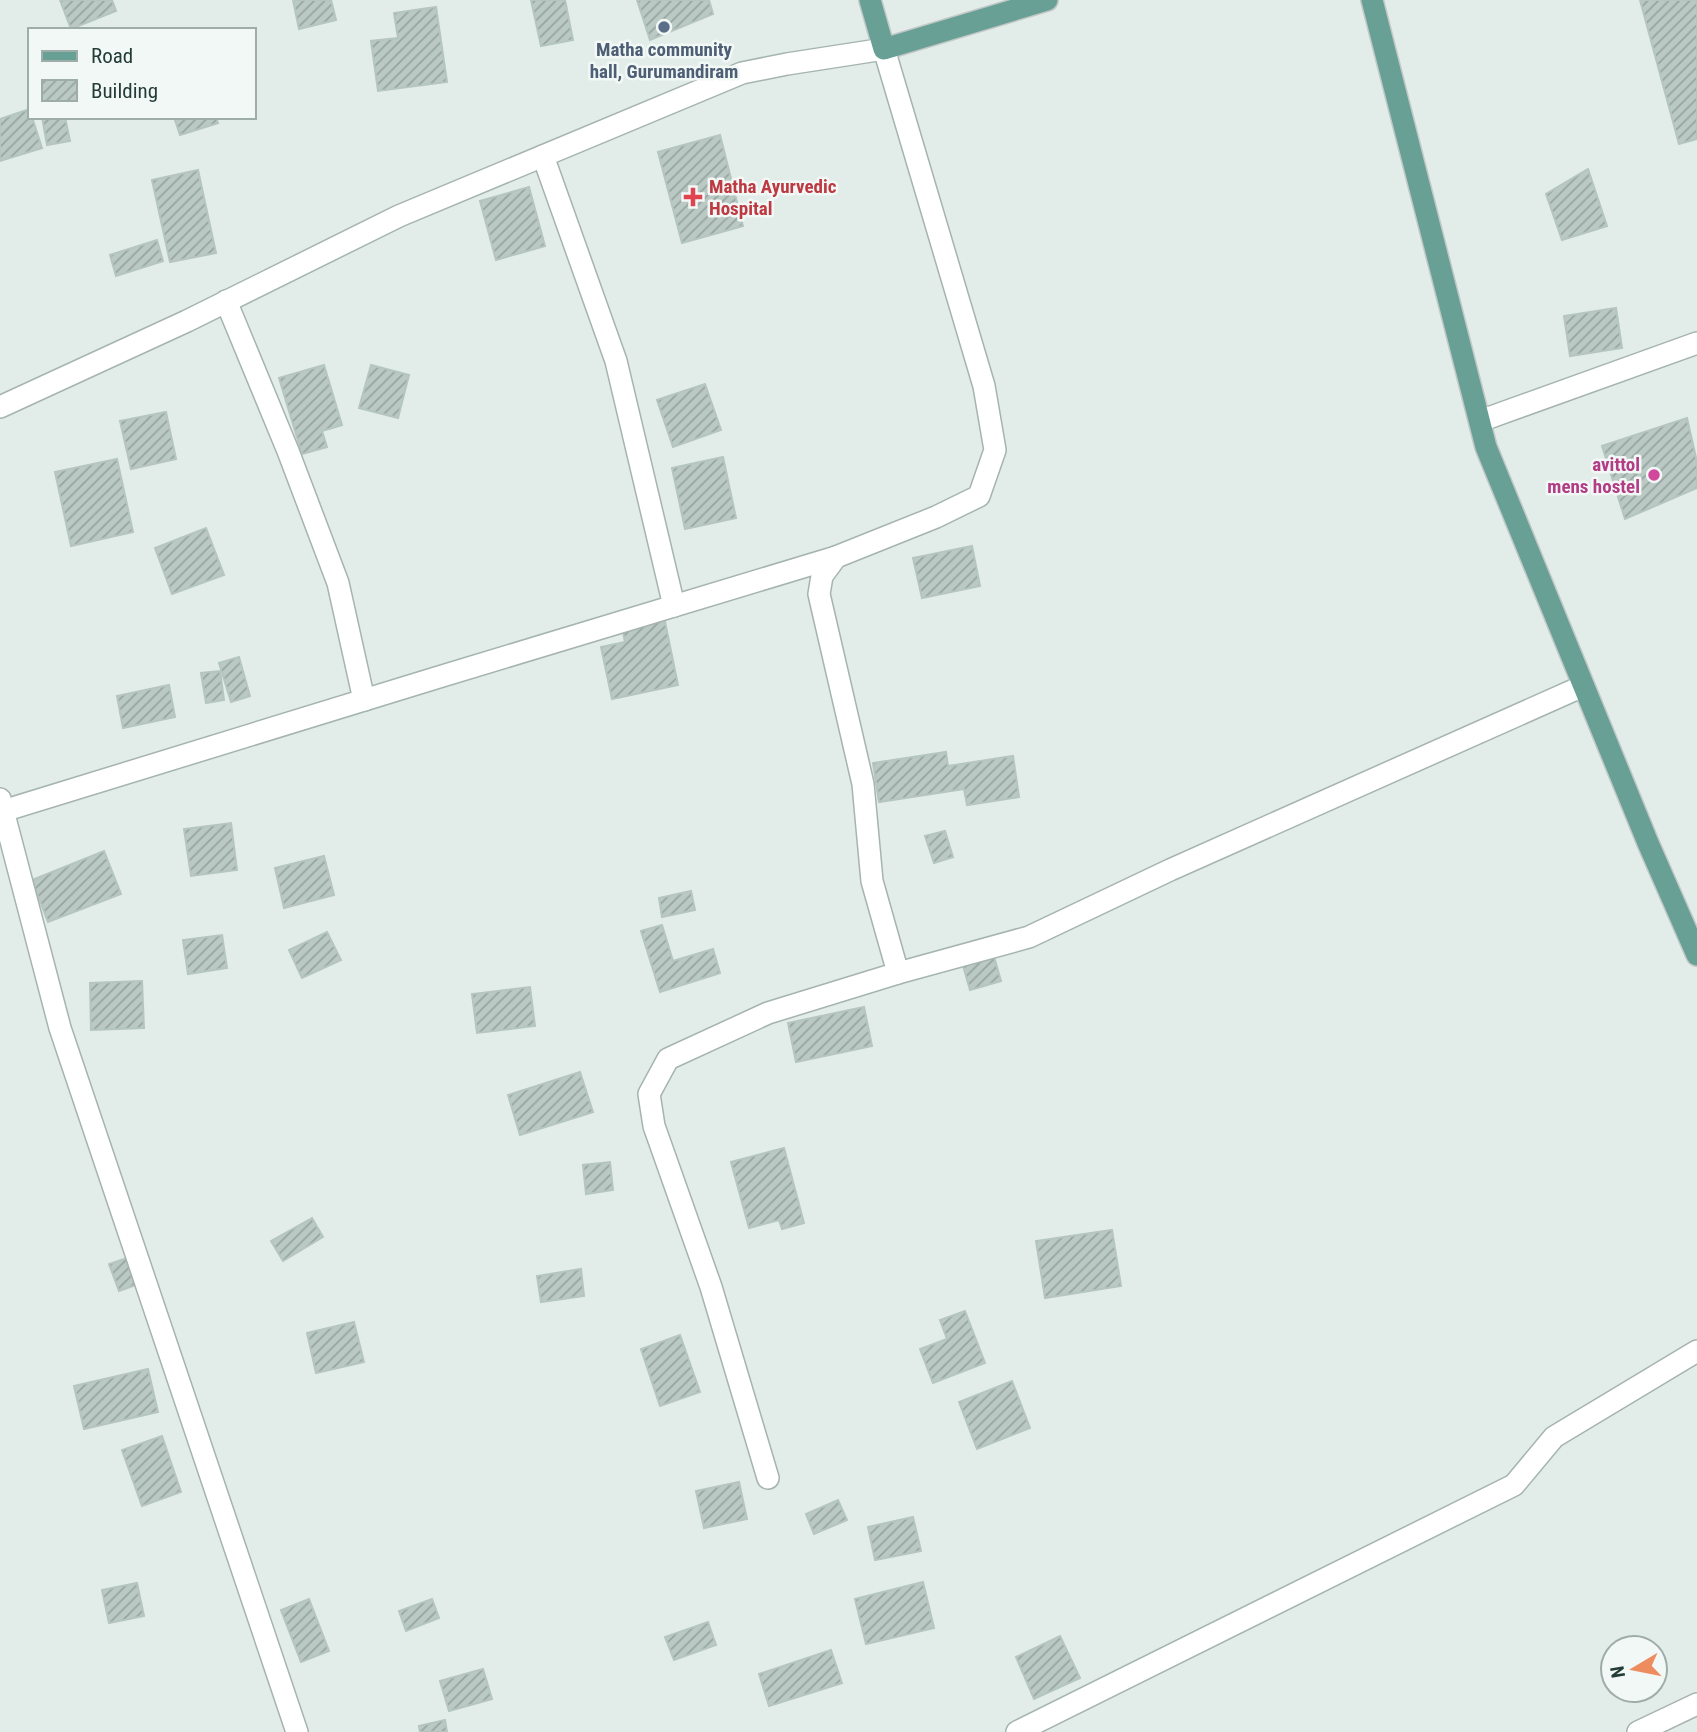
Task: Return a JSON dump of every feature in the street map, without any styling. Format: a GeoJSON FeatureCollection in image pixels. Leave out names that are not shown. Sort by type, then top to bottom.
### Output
{"type":"FeatureCollection","features":[{"type":"Feature","properties":{"kind":"main road"},"geometry":{"type":"LineString","coordinates":[[870,0],[884,48],[1046,0]]}},
{"type":"Feature","properties":{"kind":"main road"},"geometry":{"type":"LineString","coordinates":[[1373,0],[1486,447],[1648,844],[1697,955]]}},
{"type":"Feature","properties":{"kind":"street"},"geometry":{"type":"LineString","coordinates":[[0,407],[187,321],[398,216],[742,74],[884,48],[984,386],[995,450],[979,496],[936,517],[836,557],[364,700],[2,805],[60,1028],[297,1732]]}},
{"type":"Feature","properties":{"kind":"street"},"geometry":{"type":"LineString","coordinates":[[543,156],[616,361],[674,606]]}},
{"type":"Feature","properties":{"kind":"street"},"geometry":{"type":"LineString","coordinates":[[226,302],[338,583],[364,700]]}},
{"type":"Feature","properties":{"kind":"street"},"geometry":{"type":"LineString","coordinates":[[1480,421],[1697,342]]}},
{"type":"Feature","properties":{"kind":"street"},"geometry":{"type":"LineString","coordinates":[[836,557],[822,576],[818,594],[863,784],[872,881],[898,973]]}},
{"type":"Feature","properties":{"kind":"street"},"geometry":{"type":"LineString","coordinates":[[768,1478],[711,1287],[654,1126],[649,1094],[668,1059],[768,1013],[1029,937],[1170,870],[1583,686]]}},
{"type":"Feature","properties":{"kind":"street"},"geometry":{"type":"LineString","coordinates":[[1017,1732],[1514,1485],[1554,1437],[1697,1351]]}},
{"type":"Feature","properties":{"kind":"street"},"geometry":{"type":"LineString","coordinates":[[1638,1732],[1697,1704]]}},
{"type":"Feature","properties":{"kind":"building"},"geometry":{"type":"Polygon","coordinates":[[[60,0],[112,0],[116,11],[71,28],[60,0]]]}},
{"type":"Feature","properties":{"kind":"building"},"geometry":{"type":"Polygon","coordinates":[[[293,0],[331,0],[336,20],[299,29],[293,0]]]}},
{"type":"Feature","properties":{"kind":"building"},"geometry":{"type":"Polygon","coordinates":[[[531,0],[565,0],[573,40],[541,46],[531,0]]]}},
{"type":"Feature","properties":{"kind":"building","name":"Matha community hall, Gurumandiram"},"geometry":{"type":"Polygon","coordinates":[[[637,0],[709,0],[713,14],[650,40],[637,0]]]}},
{"type":"Feature","properties":{"kind":"building"},"geometry":{"type":"Polygon","coordinates":[[[1640,0],[1697,0],[1697,139],[1679,144],[1640,0]]]}},
{"type":"Feature","properties":{"kind":"building"},"geometry":{"type":"Polygon","coordinates":[[[436,7],[447,82],[378,91],[371,41],[398,38],[394,13],[436,7]]]}},
{"type":"Feature","properties":{"kind":"building"},"geometry":{"type":"Polygon","coordinates":[[[28,110],[28,119],[33,119],[42,148],[0,161],[0,119],[28,110]]]}},
{"type":"Feature","properties":{"kind":"building"},"geometry":{"type":"Polygon","coordinates":[[[42,119],[65,119],[70,141],[47,145],[42,119]]]}},
{"type":"Feature","properties":{"kind":"building"},"geometry":{"type":"Polygon","coordinates":[[[175,119],[217,119],[218,123],[180,135],[175,119]]]}},
{"type":"Feature","properties":{"kind":"building"},"geometry":{"type":"Polygon","coordinates":[[[720,135],[743,226],[682,243],[658,152],[720,135]]]}},
{"type":"Feature","properties":{"kind":"building"},"geometry":{"type":"Polygon","coordinates":[[[1588,169],[1607,226],[1562,240],[1546,194],[1588,169]]]}},
{"type":"Feature","properties":{"kind":"building"},"geometry":{"type":"Polygon","coordinates":[[[198,170],[216,253],[170,262],[152,180],[198,170]]]}},
{"type":"Feature","properties":{"kind":"building"},"geometry":{"type":"Polygon","coordinates":[[[529,187],[545,246],[496,260],[480,201],[529,187]]]}},
{"type":"Feature","properties":{"kind":"building"},"geometry":{"type":"Polygon","coordinates":[[[157,240],[163,261],[116,276],[110,255],[157,240]]]}},
{"type":"Feature","properties":{"kind":"building"},"geometry":{"type":"Polygon","coordinates":[[[1616,308],[1622,348],[1570,356],[1564,316],[1616,308]]]}},
{"type":"Feature","properties":{"kind":"building"},"geometry":{"type":"Polygon","coordinates":[[[324,365],[342,425],[322,431],[327,447],[302,454],[279,378],[324,365]]]}},
{"type":"Feature","properties":{"kind":"building"},"geometry":{"type":"Polygon","coordinates":[[[371,365],[409,375],[398,418],[359,408],[371,365]]]}},
{"type":"Feature","properties":{"kind":"building"},"geometry":{"type":"Polygon","coordinates":[[[705,384],[721,430],[673,447],[657,400],[705,384]]]}},
{"type":"Feature","properties":{"kind":"building"},"geometry":{"type":"Polygon","coordinates":[[[166,412],[176,459],[131,469],[120,421],[166,412]]]}},
{"type":"Feature","properties":{"kind":"building","name":"avittol mens hostel"},"geometry":{"type":"Polygon","coordinates":[[[1687,418],[1697,462],[1697,488],[1625,519],[1602,446],[1687,418]]]}},
{"type":"Feature","properties":{"kind":"building"},"geometry":{"type":"Polygon","coordinates":[[[723,457],[736,518],[685,529],[672,468],[723,457]]]}},
{"type":"Feature","properties":{"kind":"building"},"geometry":{"type":"Polygon","coordinates":[[[117,459],[133,532],[71,546],[55,472],[117,459]]]}},
{"type":"Feature","properties":{"kind":"building"},"geometry":{"type":"Polygon","coordinates":[[[206,528],[224,575],[172,594],[155,548],[206,528]]]}},
{"type":"Feature","properties":{"kind":"building"},"geometry":{"type":"Polygon","coordinates":[[[972,546],[980,586],[922,598],[913,558],[972,546]]]}},
{"type":"Feature","properties":{"kind":"building"},"geometry":{"type":"Polygon","coordinates":[[[664,617],[678,685],[612,699],[601,647],[625,642],[622,627],[664,617]]]}},
{"type":"Feature","properties":{"kind":"building"},"geometry":{"type":"Polygon","coordinates":[[[239,657],[250,696],[231,702],[219,663],[239,657]]]}},
{"type":"Feature","properties":{"kind":"building"},"geometry":{"type":"Polygon","coordinates":[[[220,671],[224,700],[206,703],[201,673],[220,671]]]}},
{"type":"Feature","properties":{"kind":"building"},"geometry":{"type":"Polygon","coordinates":[[[169,685],[175,717],[123,728],[117,696],[169,685]]]}},
{"type":"Feature","properties":{"kind":"building"},"geometry":{"type":"Polygon","coordinates":[[[946,752],[948,766],[1013,756],[1019,797],[967,805],[964,789],[879,802],[873,763],[946,752]]]}},
{"type":"Feature","properties":{"kind":"building"},"geometry":{"type":"Polygon","coordinates":[[[231,823],[237,870],[191,876],[184,829],[231,823]]]}},
{"type":"Feature","properties":{"kind":"building"},"geometry":{"type":"Polygon","coordinates":[[[945,831],[953,857],[934,863],[925,836],[945,831]]]}},
{"type":"Feature","properties":{"kind":"building"},"geometry":{"type":"Polygon","coordinates":[[[104,851],[121,894],[48,922],[32,880],[104,851]]]}},
{"type":"Feature","properties":{"kind":"building"},"geometry":{"type":"Polygon","coordinates":[[[324,856],[334,895],[284,908],[275,868],[324,856]]]}},
{"type":"Feature","properties":{"kind":"building"},"geometry":{"type":"Polygon","coordinates":[[[691,891],[695,910],[662,917],[659,898],[691,891]]]}},
{"type":"Feature","properties":{"kind":"building"},"geometry":{"type":"Polygon","coordinates":[[[662,925],[673,961],[713,949],[720,973],[660,992],[641,931],[662,925]]]}},
{"type":"Feature","properties":{"kind":"building"},"geometry":{"type":"Polygon","coordinates":[[[327,932],[341,960],[302,978],[289,950],[327,932]]]}},
{"type":"Feature","properties":{"kind":"building"},"geometry":{"type":"Polygon","coordinates":[[[222,935],[227,968],[188,974],[183,940],[222,935]]]}},
{"type":"Feature","properties":{"kind":"building"},"geometry":{"type":"Polygon","coordinates":[[[993,953],[1001,981],[970,990],[962,962],[993,953]]]}},
{"type":"Feature","properties":{"kind":"building"},"geometry":{"type":"Polygon","coordinates":[[[142,981],[144,1028],[91,1030],[90,983],[142,981]]]}},
{"type":"Feature","properties":{"kind":"building"},"geometry":{"type":"Polygon","coordinates":[[[530,987],[535,1026],[477,1033],[472,994],[530,987]]]}},
{"type":"Feature","properties":{"kind":"building"},"geometry":{"type":"Polygon","coordinates":[[[864,1007],[872,1046],[796,1062],[788,1023],[864,1007]]]}},
{"type":"Feature","properties":{"kind":"building"},"geometry":{"type":"Polygon","coordinates":[[[580,1072],[593,1112],[520,1135],[508,1095],[580,1072]]]}},
{"type":"Feature","properties":{"kind":"building"},"geometry":{"type":"Polygon","coordinates":[[[784,1148],[804,1223],[782,1229],[779,1220],[749,1228],[731,1162],[784,1148]]]}},
{"type":"Feature","properties":{"kind":"building"},"geometry":{"type":"Polygon","coordinates":[[[610,1162],[613,1190],[586,1194],[583,1165],[610,1162]]]}},
{"type":"Feature","properties":{"kind":"building"},"geometry":{"type":"Polygon","coordinates":[[[312,1218],[323,1237],[283,1261],[271,1241],[312,1218]]]}},
{"type":"Feature","properties":{"kind":"building"},"geometry":{"type":"Polygon","coordinates":[[[1112,1230],[1121,1286],[1045,1298],[1036,1241],[1112,1230]]]}},
{"type":"Feature","properties":{"kind":"building"},"geometry":{"type":"Polygon","coordinates":[[[130,1257],[139,1284],[119,1291],[109,1264],[130,1257]]]}},
{"type":"Feature","properties":{"kind":"building"},"geometry":{"type":"Polygon","coordinates":[[[581,1269],[584,1296],[541,1302],[537,1276],[581,1269]]]}},
{"type":"Feature","properties":{"kind":"building"},"geometry":{"type":"Polygon","coordinates":[[[965,1311],[985,1363],[933,1383],[920,1349],[947,1339],[940,1320],[965,1311]]]}},
{"type":"Feature","properties":{"kind":"building"},"geometry":{"type":"Polygon","coordinates":[[[354,1322],[364,1362],[316,1373],[307,1333],[354,1322]]]}},
{"type":"Feature","properties":{"kind":"building"},"geometry":{"type":"Polygon","coordinates":[[[680,1335],[700,1392],[660,1406],[641,1349],[680,1335]]]}},
{"type":"Feature","properties":{"kind":"building"},"geometry":{"type":"Polygon","coordinates":[[[148,1369],[158,1412],[84,1429],[74,1386],[148,1369]]]}},
{"type":"Feature","properties":{"kind":"building"},"geometry":{"type":"Polygon","coordinates":[[[1012,1381],[1030,1428],[977,1449],[959,1402],[1012,1381]]]}},
{"type":"Feature","properties":{"kind":"building"},"geometry":{"type":"Polygon","coordinates":[[[162,1436],[181,1492],[142,1506],[122,1450],[162,1436]]]}},
{"type":"Feature","properties":{"kind":"building"},"geometry":{"type":"Polygon","coordinates":[[[739,1482],[747,1519],[704,1528],[696,1491],[739,1482]]]}},
{"type":"Feature","properties":{"kind":"building"},"geometry":{"type":"Polygon","coordinates":[[[838,1500],[847,1520],[814,1534],[806,1514],[838,1500]]]}},
{"type":"Feature","properties":{"kind":"building"},"geometry":{"type":"Polygon","coordinates":[[[913,1517],[921,1551],[875,1560],[868,1527],[913,1517]]]}},
{"type":"Feature","properties":{"kind":"building"},"geometry":{"type":"Polygon","coordinates":[[[923,1582],[934,1628],[866,1644],[855,1599],[923,1582]]]}},
{"type":"Feature","properties":{"kind":"building"},"geometry":{"type":"Polygon","coordinates":[[[137,1583],[144,1616],[109,1623],[102,1590],[137,1583]]]}},
{"type":"Feature","properties":{"kind":"building"},"geometry":{"type":"Polygon","coordinates":[[[309,1599],[329,1651],[301,1662],[281,1610],[309,1599]]]}},
{"type":"Feature","properties":{"kind":"building"},"geometry":{"type":"Polygon","coordinates":[[[432,1599],[439,1618],[406,1631],[399,1611],[432,1599]]]}},
{"type":"Feature","properties":{"kind":"building"},"geometry":{"type":"Polygon","coordinates":[[[708,1622],[716,1645],[674,1660],[665,1637],[708,1622]]]}},
{"type":"Feature","properties":{"kind":"building"},"geometry":{"type":"Polygon","coordinates":[[[1060,1636],[1080,1678],[1034,1699],[1016,1657],[1060,1636]]]}},
{"type":"Feature","properties":{"kind":"building"},"geometry":{"type":"Polygon","coordinates":[[[831,1650],[842,1683],[769,1706],[759,1674],[831,1650]]]}},
{"type":"Feature","properties":{"kind":"building"},"geometry":{"type":"Polygon","coordinates":[[[483,1669],[492,1699],[449,1711],[440,1681],[483,1669]]]}},
{"type":"Feature","properties":{"kind":"building"},"geometry":{"type":"Polygon","coordinates":[[[445,1720],[447,1732],[420,1732],[419,1726],[445,1720]]]}},
{"type":"Feature","properties":{"kind":"place","name":"Matha community hall, Gurumandiram"},"geometry":{"type":"Point","coordinates":[664,27]}},
{"type":"Feature","properties":{"kind":"place","name":"Matha Ayurvedic Hospital"},"geometry":{"type":"Point","coordinates":[693,197]}},
{"type":"Feature","properties":{"kind":"place","name":"avittol mens hostel"},"geometry":{"type":"Point","coordinates":[1654,475]}}]}
